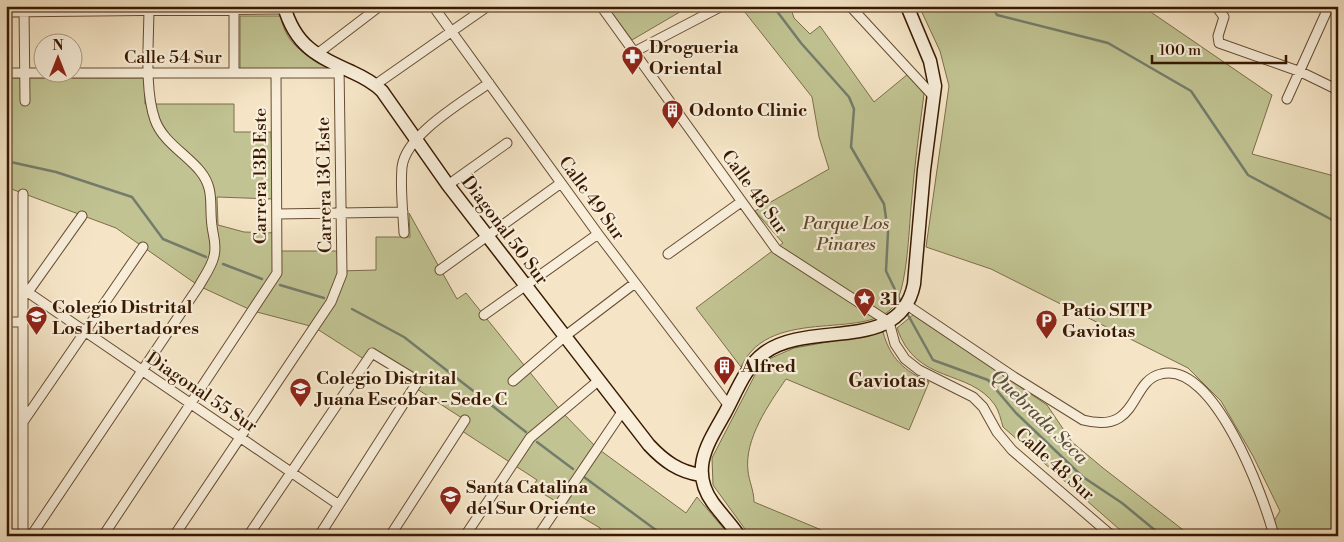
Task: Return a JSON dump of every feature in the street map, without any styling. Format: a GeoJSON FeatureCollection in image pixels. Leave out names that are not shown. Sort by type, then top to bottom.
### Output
{"type":"FeatureCollection","features":[{"type":"Feature","properties":{"kind":"main road"},"geometry":{"type":"LineString","coordinates":[[739,536],[706,492],[701,475],[706,450],[752,364],[770,349],[792,341],[861,330],[888,322],[903,312],[908,305],[914,284],[924,170],[934,97],[934,77],[930,61],[907,6]]}},
{"type":"Feature","properties":{"kind":"main road","name":"Diagonal 50 Sur"},"geometry":{"type":"LineString","coordinates":[[285,8],[298,39],[339,70],[376,85],[487,237],[622,412],[661,458],[686,472],[701,475]]}},
{"type":"Feature","properties":{"kind":"street"},"geometry":{"type":"LineString","coordinates":[[317,54],[380,6]]}},
{"type":"Feature","properties":{"kind":"street","name":"Calle 49 Sur"},"geometry":{"type":"LineString","coordinates":[[433,6],[598,234],[729,406]]}},
{"type":"Feature","properties":{"kind":"street"},"geometry":{"type":"LineString","coordinates":[[376,85],[488,6]]}},
{"type":"Feature","properties":{"kind":"street","name":"Calle 48 Sur"},"geometry":{"type":"LineString","coordinates":[[601,6],[776,249],[888,322],[895,344],[905,359],[920,370],[973,397],[984,407],[1000,436],[1012,450],[1112,536]]}},
{"type":"Feature","properties":{"kind":"street"},"geometry":{"type":"LineString","coordinates":[[634,52],[722,6]]}},
{"type":"Feature","properties":{"kind":"street"},"geometry":{"type":"LineString","coordinates":[[850,6],[934,97]]}},
{"type":"Feature","properties":{"kind":"street"},"geometry":{"type":"LineString","coordinates":[[1216,6],[1222,11],[1224,17],[1218,36],[1220,43],[1301,72],[1338,90]]}},
{"type":"Feature","properties":{"kind":"street"},"geometry":{"type":"LineString","coordinates":[[1287,99],[1330,6]]}},
{"type":"Feature","properties":{"kind":"street"},"geometry":{"type":"LineString","coordinates":[[6,12],[24,9],[149,8],[234,10],[285,8]]}},
{"type":"Feature","properties":{"kind":"street"},"geometry":{"type":"LineString","coordinates":[[31,536],[211,266],[215,248],[215,237],[212,226],[211,191],[201,172],[168,141],[157,124],[149,73],[149,8]]}},
{"type":"Feature","properties":{"kind":"street"},"geometry":{"type":"LineString","coordinates":[[24,9],[25,101]]}},
{"type":"Feature","properties":{"kind":"street"},"geometry":{"type":"LineString","coordinates":[[234,10],[234,73]]}},
{"type":"Feature","properties":{"kind":"street","name":"Calle 54 Sur"},"geometry":{"type":"LineString","coordinates":[[6,73],[276,73],[339,70]]}},
{"type":"Feature","properties":{"kind":"street","name":"Carrera 13C Este"},"geometry":{"type":"LineString","coordinates":[[174,536],[330,302],[342,274],[339,70]]}},
{"type":"Feature","properties":{"kind":"street","name":"Carrera 13B Este"},"geometry":{"type":"LineString","coordinates":[[191,404],[277,273],[276,73]]}},
{"type":"Feature","properties":{"kind":"street"},"geometry":{"type":"LineString","coordinates":[[404,233],[402,166],[407,152],[416,138],[489,83]]}},
{"type":"Feature","properties":{"kind":"street"},"geometry":{"type":"LineString","coordinates":[[448,185],[507,143]]}},
{"type":"Feature","properties":{"kind":"street"},"geometry":{"type":"LineString","coordinates":[[440,270],[561,183]]}},
{"type":"Feature","properties":{"kind":"street"},"geometry":{"type":"LineString","coordinates":[[23,194],[26,291],[23,322],[23,536]]}},
{"type":"Feature","properties":{"kind":"street"},"geometry":{"type":"LineString","coordinates":[[668,254],[741,202]]}},
{"type":"Feature","properties":{"kind":"street"},"geometry":{"type":"LineString","coordinates":[[277,214],[403,212]]}},
{"type":"Feature","properties":{"kind":"street"},"geometry":{"type":"LineString","coordinates":[[26,291],[82,216]]}},
{"type":"Feature","properties":{"kind":"street"},"geometry":{"type":"LineString","coordinates":[[484,315],[598,234]]}},
{"type":"Feature","properties":{"kind":"street"},"geometry":{"type":"LineString","coordinates":[[23,422],[143,247]]}},
{"type":"Feature","properties":{"kind":"street"},"geometry":{"type":"LineString","coordinates":[[513,381],[564,337],[635,283]]}},
{"type":"Feature","properties":{"kind":"street","name":"Diagonal 55 Sur"},"geometry":{"type":"LineString","coordinates":[[26,291],[339,505]]}},
{"type":"Feature","properties":{"kind":"street"},"geometry":{"type":"LineString","coordinates":[[908,305],[1014,377],[1083,420],[1093,423],[1106,423],[1125,413],[1149,380],[1155,376],[1177,373],[1192,380],[1212,401],[1246,457],[1269,514],[1274,536]]}},
{"type":"Feature","properties":{"kind":"street"},"geometry":{"type":"LineString","coordinates":[[6,322],[23,322]]}},
{"type":"Feature","properties":{"kind":"street"},"geometry":{"type":"LineString","coordinates":[[248,536],[372,353],[418,381],[319,536]]}},
{"type":"Feature","properties":{"kind":"street"},"geometry":{"type":"LineString","coordinates":[[465,536],[530,438],[598,381]]}},
{"type":"Feature","properties":{"kind":"street"},"geometry":{"type":"LineString","coordinates":[[103,536],[191,404]]}},
{"type":"Feature","properties":{"kind":"street"},"geometry":{"type":"LineString","coordinates":[[538,536],[622,412]]}},
{"type":"Feature","properties":{"kind":"street"},"geometry":{"type":"LineString","coordinates":[[390,536],[465,420]]}},
{"type":"Feature","properties":{"kind":"street"},"geometry":{"type":"LineString","coordinates":[[38,525],[42,536]]}},
{"type":"Feature","properties":{"kind":"green space"},"geometry":{"type":"Polygon","coordinates":[[[607,6],[690,6],[632,40],[607,6]]]}},
{"type":"Feature","properties":{"kind":"green space","name":"Parque Los Pinares"},"geometry":{"type":"Polygon","coordinates":[[[740,6],[790,6],[794,18],[810,34],[820,26],[874,102],[908,74],[924,94],[905,269],[897,301],[885,314],[867,321],[797,329],[775,335],[755,347],[741,367],[696,308],[783,243],[755,211],[829,169],[819,137],[812,97],[740,6]]]}},
{"type":"Feature","properties":{"kind":"green space"},"geometry":{"type":"Polygon","coordinates":[[[919,6],[1142,6],[1272,95],[1252,154],[1338,177],[1338,536],[1265,536],[1280,511],[1253,456],[1221,401],[1188,368],[991,269],[926,247],[949,86],[940,51],[919,6]]]}},
{"type":"Feature","properties":{"kind":"green space"},"geometry":{"type":"Polygon","coordinates":[[[240,16],[281,16],[287,35],[293,43],[307,55],[333,70],[240,69],[240,16]]]}},
{"type":"Feature","properties":{"kind":"green space"},"geometry":{"type":"Polygon","coordinates":[[[6,78],[32,78],[32,82],[82,82],[82,78],[145,78],[145,104],[234,104],[234,132],[271,132],[273,199],[217,197],[218,225],[244,232],[277,233],[277,251],[337,251],[339,271],[376,270],[376,237],[410,237],[409,213],[457,299],[466,293],[561,411],[597,448],[686,513],[697,497],[730,536],[603,536],[600,528],[532,487],[537,480],[459,429],[465,420],[414,387],[418,381],[372,354],[367,361],[314,327],[253,311],[199,286],[116,228],[6,187],[6,78]]]}},
{"type":"Feature","properties":{"kind":"green space"},"geometry":{"type":"Polygon","coordinates":[[[913,315],[1047,405],[1072,442],[1191,536],[1127,536],[1003,427],[995,405],[984,393],[971,385],[930,368],[917,359],[906,346],[897,328],[913,315]]]}},
{"type":"Feature","properties":{"kind":"green space"},"geometry":{"type":"Polygon","coordinates":[[[883,332],[890,349],[899,363],[929,382],[909,430],[786,379],[759,422],[750,447],[748,471],[754,502],[836,536],[750,536],[713,485],[712,458],[758,369],[771,358],[794,348],[883,332]]]}},
{"type":"Feature","properties":{"kind":"waterway","name":"Quebrada Seca"},"geometry":{"type":"LineString","coordinates":[[773,6],[801,43],[849,97],[854,109],[851,147],[884,204],[888,232],[886,271],[900,300]]}},
{"type":"Feature","properties":{"kind":"waterway"},"geometry":{"type":"LineString","coordinates":[[992,6],[997,15],[1108,43],[1191,91],[1248,175],[1338,223]]}},
{"type":"Feature","properties":{"kind":"waterway"},"geometry":{"type":"LineString","coordinates":[[6,161],[56,172],[132,197],[163,239],[206,257]]}},
{"type":"Feature","properties":{"kind":"waterway"},"geometry":{"type":"LineString","coordinates":[[223,264],[262,279]]}},
{"type":"Feature","properties":{"kind":"waterway"},"geometry":{"type":"LineString","coordinates":[[280,285],[324,298]]}},
{"type":"Feature","properties":{"kind":"waterway"},"geometry":{"type":"LineString","coordinates":[[352,309],[404,337],[526,432]]}},
{"type":"Feature","properties":{"kind":"waterway","name":"Quebrada Seca"},"geometry":{"type":"LineString","coordinates":[[908,315],[933,360],[988,380],[1016,413],[1083,477],[1122,503],[1162,536]]}},
{"type":"Feature","properties":{"kind":"waterway"},"geometry":{"type":"LineString","coordinates":[[537,442],[573,469]]}},
{"type":"Feature","properties":{"kind":"waterway"},"geometry":{"type":"LineString","coordinates":[[584,477],[664,536]]}},
{"type":"Feature","properties":{"kind":"place","name":"Drogueria Oriental"},"geometry":{"type":"Point","coordinates":[633,76]}},
{"type":"Feature","properties":{"kind":"place","name":"Odonto Clinic"},"geometry":{"type":"Point","coordinates":[673,129]}},
{"type":"Feature","properties":{"kind":"place","name":"31"},"geometry":{"type":"Point","coordinates":[864,318]}},
{"type":"Feature","properties":{"kind":"place","name":"Colegio Distrital Los Libertadores"},"geometry":{"type":"Point","coordinates":[36,336]}},
{"type":"Feature","properties":{"kind":"place","name":"Patio SITP Gaviotas"},"geometry":{"type":"Point","coordinates":[1046,339]}},
{"type":"Feature","properties":{"kind":"place","name":"Alfred"},"geometry":{"type":"Point","coordinates":[725,385]}},
{"type":"Feature","properties":{"kind":"place","name":"Colegio Distrital Juana Escobar - Sede C"},"geometry":{"type":"Point","coordinates":[300,407]}},
{"type":"Feature","properties":{"kind":"place","name":"Santa Catalina del Sur Oriente"},"geometry":{"type":"Point","coordinates":[450,516]}},
{"type":"Feature","properties":{"kind":"district","name":"Gaviotas"},"geometry":{"type":"Point","coordinates":[887,380]}}]}
